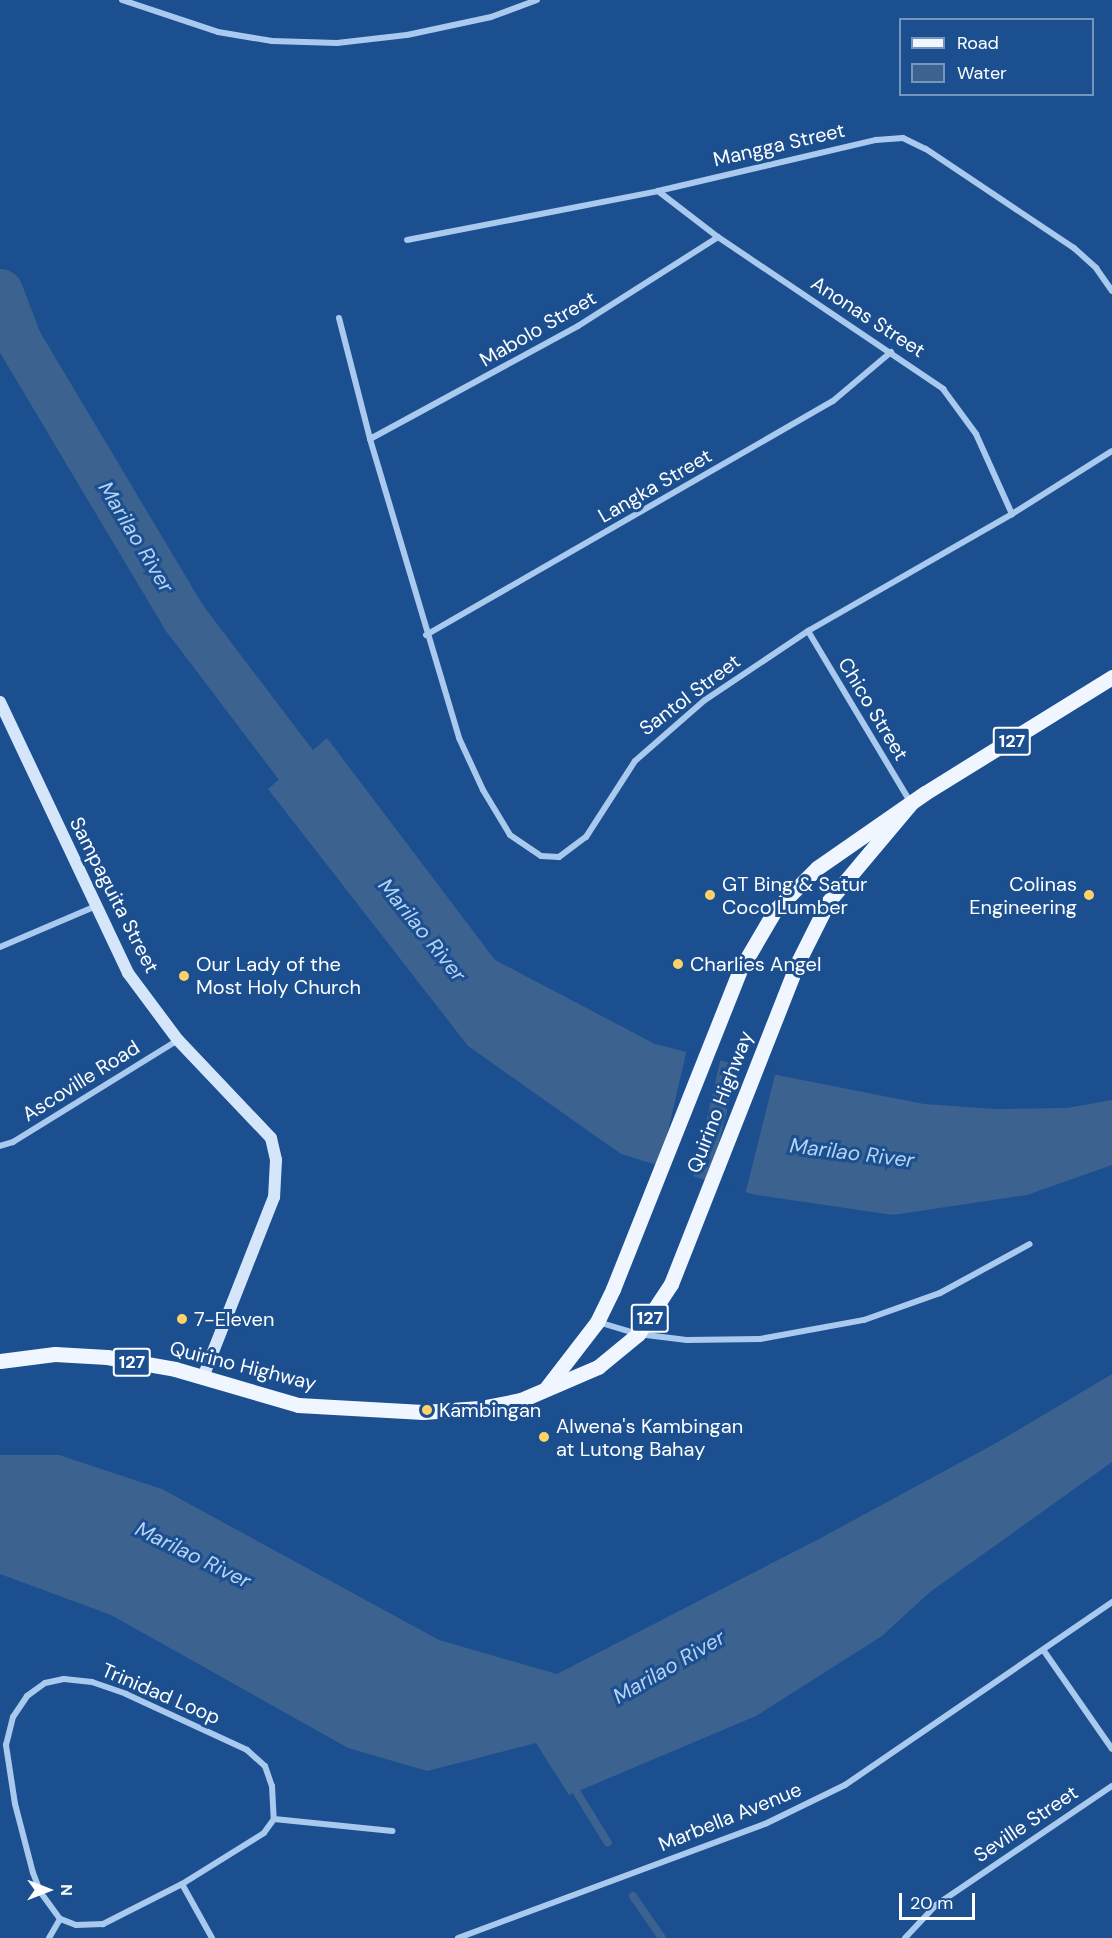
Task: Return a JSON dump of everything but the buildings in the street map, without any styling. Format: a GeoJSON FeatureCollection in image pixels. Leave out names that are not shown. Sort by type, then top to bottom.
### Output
{"type":"FeatureCollection","features":[{"type":"Feature","properties":{"kind":"main road","name":"Quirino Highway"},"geometry":{"type":"LineString","coordinates":[[546,1388],[597,1322],[614,1289],[651,1189],[740,970],[786,897],[817,868],[911,803],[1112,677]]}},
{"type":"Feature","properties":{"kind":"main road","name":"Quirino Highway"},"geometry":{"type":"LineString","coordinates":[[0,1361],[55,1354],[106,1357],[203,1377],[298,1405],[361,1410],[480,1408],[520,1400],[598,1367],[638,1334],[671,1284],[798,962],[828,902],[911,803]]}},
{"type":"Feature","properties":{"kind":"street"},"geometry":{"type":"LineString","coordinates":[[122,0],[218,32],[272,41],[337,43],[408,35],[491,17],[537,0]]}},
{"type":"Feature","properties":{"kind":"street","name":"Mangga Street"},"geometry":{"type":"LineString","coordinates":[[407,240],[658,191],[876,140],[903,138],[926,149],[1074,248],[1096,268],[1112,291]]}},
{"type":"Feature","properties":{"kind":"street","name":"Anonas Street"},"geometry":{"type":"LineString","coordinates":[[658,191],[718,237],[924,373],[960,408],[1011,514]]}},
{"type":"Feature","properties":{"kind":"street","name":"Mabolo Street"},"geometry":{"type":"LineString","coordinates":[[370,440],[578,326],[718,237]]}},
{"type":"Feature","properties":{"kind":"street","name":"Santol Street"},"geometry":{"type":"LineString","coordinates":[[339,318],[370,440],[426,635],[459,738],[489,799],[510,835],[525,849],[541,856],[559,857],[586,837],[629,768],[663,733],[808,631],[1011,514],[1112,451]]}},
{"type":"Feature","properties":{"kind":"street","name":"Langka Street"},"geometry":{"type":"LineString","coordinates":[[426,635],[833,401],[891,352]]}},
{"type":"Feature","properties":{"kind":"street","name":"Chico Street"},"geometry":{"type":"LineString","coordinates":[[808,631],[911,803]]}},
{"type":"Feature","properties":{"kind":"street","name":"Sampaguita Street"},"geometry":{"type":"LineString","coordinates":[[0,702],[94,907],[128,973],[178,1040],[271,1138],[276,1160],[274,1197],[203,1377]]}},
{"type":"Feature","properties":{"kind":"street"},"geometry":{"type":"LineString","coordinates":[[0,946],[94,907]]}},
{"type":"Feature","properties":{"kind":"street","name":"Ascoville Road"},"geometry":{"type":"LineString","coordinates":[[0,1146],[13,1142],[178,1040]]}},
{"type":"Feature","properties":{"kind":"street"},"geometry":{"type":"LineString","coordinates":[[597,1322],[638,1334],[687,1340],[760,1339],[864,1320],[940,1293],[1030,1244]]}},
{"type":"Feature","properties":{"kind":"street","name":"Marbella Avenue"},"geometry":{"type":"LineString","coordinates":[[458,1938],[775,1820],[845,1785],[1044,1651],[1112,1602]]}},
{"type":"Feature","properties":{"kind":"street"},"geometry":{"type":"LineString","coordinates":[[1044,1651],[1112,1749]]}},
{"type":"Feature","properties":{"kind":"street","name":"Trinidad Loop"},"geometry":{"type":"LineString","coordinates":[[60,1919],[40,1892],[33,1874],[15,1804],[6,1745],[13,1717],[27,1696],[45,1683],[64,1679],[92,1682],[247,1749],[265,1766],[272,1786],[274,1820]]}},
{"type":"Feature","properties":{"kind":"street","name":"Seville Street"},"geometry":{"type":"LineString","coordinates":[[905,1938],[936,1905],[1112,1786]]}},
{"type":"Feature","properties":{"kind":"street"},"geometry":{"type":"LineString","coordinates":[[50,1938],[60,1919],[76,1925],[103,1924],[182,1884],[264,1833],[274,1820],[392,1831]]}},
{"type":"Feature","properties":{"kind":"street"},"geometry":{"type":"LineString","coordinates":[[182,1884],[212,1938]]}},
{"type":"Feature","properties":{"kind":"water"},"geometry":{"type":"Polygon","coordinates":[[[327,738],[495,960],[655,1044],[782,1076],[924,1104],[996,1109],[1067,1108],[1112,1100],[1112,1165],[1027,1195],[893,1215],[751,1194],[621,1154],[468,1046],[268,789],[327,738]]]}},
{"type":"Feature","properties":{"kind":"water"},"geometry":{"type":"Polygon","coordinates":[[[1112,1374],[1112,1462],[930,1592],[882,1636],[756,1716],[569,1795],[536,1743],[427,1771],[348,1748],[111,1615],[0,1574],[0,1455],[59,1455],[162,1489],[439,1640],[557,1674],[817,1540],[998,1442],[1112,1374]]]}},
{"type":"Feature","properties":{"kind":"pier"},"geometry":{"type":"Polygon","coordinates":[[[687,1049],[721,1057],[693,1177],[659,1169],[687,1049]]]}},
{"type":"Feature","properties":{"kind":"pier"},"geometry":{"type":"Polygon","coordinates":[[[739,1062],[776,1071],[745,1193],[709,1184],[739,1062]]]}},
{"type":"Feature","properties":{"kind":"waterway","name":"Marilao River"},"geometry":{"type":"LineString","coordinates":[[0,291],[19,341],[185,619],[332,813]]}},
{"type":"Feature","properties":{"kind":"waterway"},"geometry":{"type":"LineString","coordinates":[[571,1783],[608,1843]]}},
{"type":"Feature","properties":{"kind":"waterway"},"geometry":{"type":"LineString","coordinates":[[633,1896],[662,1938]]}},
{"type":"Feature","properties":{"kind":"place","name":"GT Bing & Satur Coco Lumber"},"geometry":{"type":"Point","coordinates":[710,895]}},
{"type":"Feature","properties":{"kind":"place","name":"Colinas Engineering"},"geometry":{"type":"Point","coordinates":[1089,895]}},
{"type":"Feature","properties":{"kind":"place","name":"Charlies Angel"},"geometry":{"type":"Point","coordinates":[678,964]}},
{"type":"Feature","properties":{"kind":"place","name":"Our Lady of the Most Holy Church"},"geometry":{"type":"Point","coordinates":[184,976]}},
{"type":"Feature","properties":{"kind":"place","name":"7-Eleven"},"geometry":{"type":"Point","coordinates":[182,1319]}},
{"type":"Feature","properties":{"kind":"place","name":"Kambingan"},"geometry":{"type":"Point","coordinates":[427,1410]}},
{"type":"Feature","properties":{"kind":"place","name":"Alwena's Kambingan at Lutong Bahay"},"geometry":{"type":"Point","coordinates":[544,1437]}}]}
